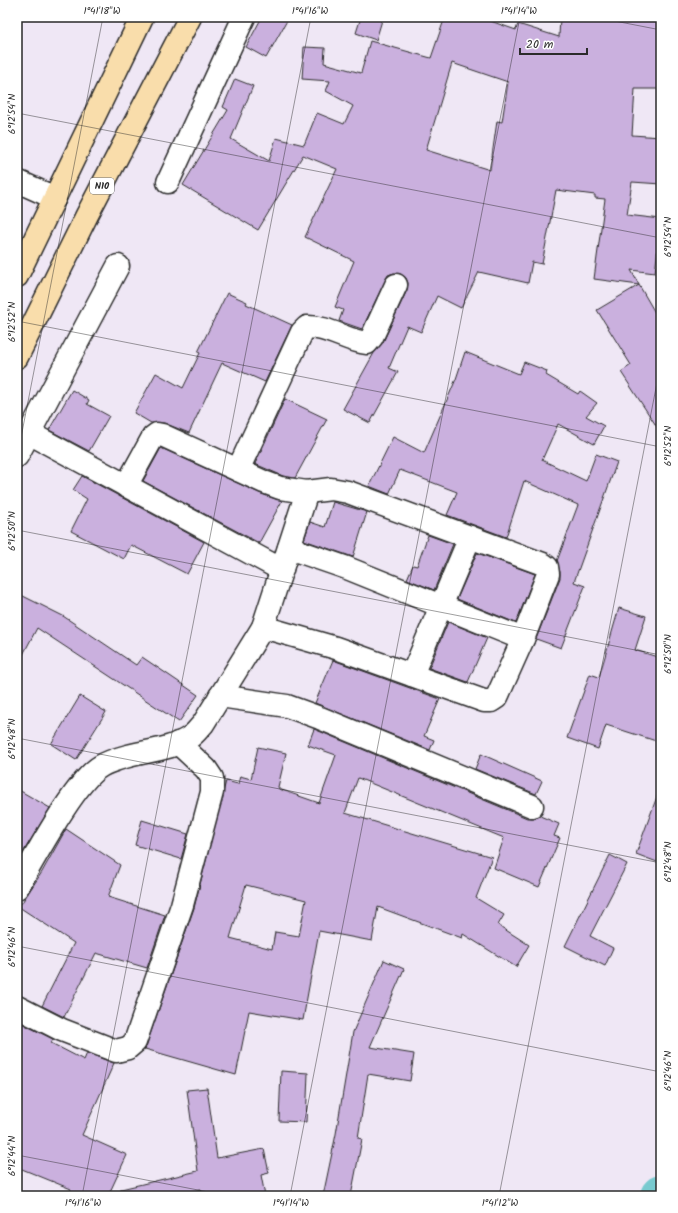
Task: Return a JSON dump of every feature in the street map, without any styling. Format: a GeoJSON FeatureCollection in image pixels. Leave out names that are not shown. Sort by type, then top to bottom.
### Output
{"type":"FeatureCollection","features":[{"type":"Feature","properties":{"kind":"main road"},"geometry":{"type":"LineString","coordinates":[[17,276],[142,17]]}},
{"type":"Feature","properties":{"kind":"main road","name":"N10"},"geometry":{"type":"LineString","coordinates":[[17,357],[87,214],[190,17]]}},
{"type":"Feature","properties":{"kind":"street"},"geometry":{"type":"LineString","coordinates":[[168,182],[244,17]]}},
{"type":"Feature","properties":{"kind":"street"},"geometry":{"type":"LineString","coordinates":[[17,181],[55,198]]}},
{"type":"Feature","properties":{"kind":"street"},"geometry":{"type":"LineString","coordinates":[[17,456],[118,266]]}},
{"type":"Feature","properties":{"kind":"street"},"geometry":{"type":"LineString","coordinates":[[238,470],[302,332],[307,327],[315,326],[358,342],[367,343],[372,337],[396,285]]}},
{"type":"Feature","properties":{"kind":"street"},"geometry":{"type":"LineString","coordinates":[[29,433],[282,570]]}},
{"type":"Feature","properties":{"kind":"street"},"geometry":{"type":"LineString","coordinates":[[126,486],[153,437],[158,434],[280,488],[307,492],[331,489],[348,492],[548,567],[548,574],[523,639],[497,697],[491,701],[484,701],[316,641],[263,627]]}},
{"type":"Feature","properties":{"kind":"street"},"geometry":{"type":"LineString","coordinates":[[17,888],[62,813],[87,777],[100,767],[113,760],[178,743],[191,737],[202,724],[263,627],[307,492]]}},
{"type":"Feature","properties":{"kind":"street"},"geometry":{"type":"LineString","coordinates":[[412,675],[470,537]]}},
{"type":"Feature","properties":{"kind":"street"},"geometry":{"type":"LineString","coordinates":[[289,548],[347,568],[523,639]]}},
{"type":"Feature","properties":{"kind":"street"},"geometry":{"type":"LineString","coordinates":[[220,696],[287,706],[320,718],[532,806]]}},
{"type":"Feature","properties":{"kind":"street"},"geometry":{"type":"LineString","coordinates":[[17,1007],[62,1030],[116,1051],[128,1048],[135,1042],[182,905],[212,792],[212,778],[206,769],[178,743]]}},
{"type":"Feature","properties":{"kind":"building"},"geometry":{"type":"Polygon","coordinates":[[[262,17],[289,17],[266,58],[246,47],[262,17]]]}},
{"type":"Feature","properties":{"kind":"building"},"geometry":{"type":"Polygon","coordinates":[[[361,17],[383,17],[376,40],[356,33],[361,17]]]}},
{"type":"Feature","properties":{"kind":"building"},"geometry":{"type":"Polygon","coordinates":[[[445,17],[479,17],[516,30],[518,24],[559,37],[560,17],[661,17],[661,89],[635,89],[632,135],[661,137],[661,184],[632,182],[627,215],[661,219],[655,273],[631,270],[639,285],[594,279],[605,199],[595,198],[595,195],[556,190],[542,264],[532,262],[528,283],[479,272],[461,308],[437,296],[421,332],[407,326],[389,368],[398,372],[370,423],[343,409],[374,353],[383,342],[407,290],[408,283],[406,278],[401,274],[394,273],[388,275],[362,329],[339,321],[343,310],[335,307],[354,261],[305,237],[337,169],[303,155],[258,230],[183,185],[228,110],[223,107],[235,79],[253,86],[231,139],[269,161],[276,138],[304,145],[317,113],[344,124],[353,106],[326,91],[330,81],[302,79],[304,47],[325,48],[324,63],[361,73],[370,41],[431,58],[445,17]],[[452,63],[426,150],[490,170],[497,121],[502,122],[508,82],[452,63]]]}},
{"type":"Feature","properties":{"kind":"building"},"geometry":{"type":"Polygon","coordinates":[[[639,285],[661,323],[661,433],[621,372],[631,365],[597,310],[639,285]]]}},
{"type":"Feature","properties":{"kind":"building"},"geometry":{"type":"Polygon","coordinates":[[[227,293],[247,302],[246,304],[292,325],[265,382],[222,363],[189,433],[164,423],[151,423],[134,413],[156,373],[183,388],[200,353],[198,352],[227,293]]]}},
{"type":"Feature","properties":{"kind":"building"},"geometry":{"type":"Polygon","coordinates":[[[465,352],[519,374],[524,362],[547,371],[546,375],[578,394],[580,391],[597,403],[586,416],[604,426],[594,444],[558,424],[542,460],[586,481],[596,454],[617,462],[574,582],[585,586],[561,648],[536,639],[560,578],[557,561],[578,505],[524,481],[506,537],[447,515],[457,492],[400,470],[389,494],[369,486],[393,437],[424,453],[456,379],[465,352]]]}},
{"type":"Feature","properties":{"kind":"building"},"geometry":{"type":"Polygon","coordinates":[[[72,390],[89,400],[87,404],[109,416],[89,451],[49,430],[72,390]]]}},
{"type":"Feature","properties":{"kind":"building"},"geometry":{"type":"Polygon","coordinates":[[[285,399],[327,419],[295,478],[283,476],[255,464],[285,399]]]}},
{"type":"Feature","properties":{"kind":"building"},"geometry":{"type":"Polygon","coordinates":[[[161,448],[259,493],[282,501],[259,543],[143,481],[161,448]]]}},
{"type":"Feature","properties":{"kind":"building"},"geometry":{"type":"Polygon","coordinates":[[[82,476],[204,542],[187,574],[131,545],[124,559],[71,531],[87,499],[73,490],[82,476]]]}},
{"type":"Feature","properties":{"kind":"building"},"geometry":{"type":"Polygon","coordinates":[[[333,502],[367,512],[353,557],[304,540],[310,522],[325,527],[333,502]]]}},
{"type":"Feature","properties":{"kind":"building"},"geometry":{"type":"Polygon","coordinates":[[[428,535],[453,544],[434,590],[407,579],[413,565],[417,566],[428,535]]]}},
{"type":"Feature","properties":{"kind":"building"},"geometry":{"type":"Polygon","coordinates":[[[477,553],[535,574],[516,623],[457,599],[477,553]]]}},
{"type":"Feature","properties":{"kind":"building"},"geometry":{"type":"Polygon","coordinates":[[[17,593],[63,616],[136,665],[142,657],[198,695],[179,722],[37,628],[17,666],[17,593]]]}},
{"type":"Feature","properties":{"kind":"building"},"geometry":{"type":"Polygon","coordinates":[[[619,608],[646,616],[635,650],[661,658],[661,724],[656,741],[606,725],[598,749],[567,738],[590,674],[599,677],[619,608]]]}},
{"type":"Feature","properties":{"kind":"building"},"geometry":{"type":"Polygon","coordinates":[[[448,622],[487,638],[468,682],[429,668],[448,622]]]}},
{"type":"Feature","properties":{"kind":"building"},"geometry":{"type":"Polygon","coordinates":[[[333,660],[440,699],[424,736],[434,740],[430,750],[315,703],[333,660]]]}},
{"type":"Feature","properties":{"kind":"building"},"geometry":{"type":"Polygon","coordinates":[[[80,696],[106,712],[76,760],[51,744],[80,696]]]}},
{"type":"Feature","properties":{"kind":"building"},"geometry":{"type":"Polygon","coordinates":[[[314,729],[527,818],[540,816],[559,824],[554,836],[560,838],[539,887],[494,868],[504,838],[358,778],[345,813],[492,857],[476,898],[504,915],[498,925],[529,945],[516,967],[463,934],[462,938],[378,907],[372,941],[319,931],[303,1020],[249,1011],[236,1075],[145,1049],[194,908],[226,781],[238,784],[240,776],[251,779],[258,747],[286,753],[278,787],[279,789],[319,803],[336,755],[308,745],[314,729]],[[246,885],[230,938],[272,949],[275,932],[299,936],[306,900],[246,885]]]}},
{"type":"Feature","properties":{"kind":"building"},"geometry":{"type":"Polygon","coordinates":[[[481,754],[542,781],[536,794],[475,769],[481,754]]]}},
{"type":"Feature","properties":{"kind":"building"},"geometry":{"type":"Polygon","coordinates":[[[17,789],[50,808],[19,859],[17,858],[17,789]]]}},
{"type":"Feature","properties":{"kind":"building"},"geometry":{"type":"Polygon","coordinates":[[[659,791],[661,791],[661,851],[657,862],[636,854],[659,791]]]}},
{"type":"Feature","properties":{"kind":"building"},"geometry":{"type":"Polygon","coordinates":[[[142,820],[188,834],[181,859],[135,845],[142,820]]]}},
{"type":"Feature","properties":{"kind":"building"},"geometry":{"type":"Polygon","coordinates":[[[66,829],[120,865],[108,897],[165,915],[147,968],[96,953],[64,1017],[42,1006],[74,943],[19,907],[42,872],[66,829]]]}},
{"type":"Feature","properties":{"kind":"building"},"geometry":{"type":"Polygon","coordinates":[[[610,855],[627,864],[590,936],[613,948],[605,966],[565,946],[610,855]]]}},
{"type":"Feature","properties":{"kind":"building"},"geometry":{"type":"Polygon","coordinates":[[[384,960],[404,969],[370,1047],[414,1054],[410,1081],[368,1074],[358,1138],[362,1139],[351,1196],[323,1196],[336,1134],[353,1032],[384,960]]]}},
{"type":"Feature","properties":{"kind":"building"},"geometry":{"type":"Polygon","coordinates":[[[17,1021],[53,1039],[51,1043],[84,1060],[87,1053],[114,1063],[82,1135],[127,1155],[108,1196],[68,1196],[71,1189],[17,1167],[17,1021]]]}},
{"type":"Feature","properties":{"kind":"building"},"geometry":{"type":"Polygon","coordinates":[[[281,1071],[308,1073],[306,1122],[279,1121],[281,1071]]]}},
{"type":"Feature","properties":{"kind":"building"},"geometry":{"type":"Polygon","coordinates":[[[207,1088],[217,1158],[264,1149],[269,1173],[261,1175],[265,1196],[202,1196],[201,1189],[173,1196],[122,1196],[121,1189],[198,1171],[187,1090],[207,1088]]]}}]}
